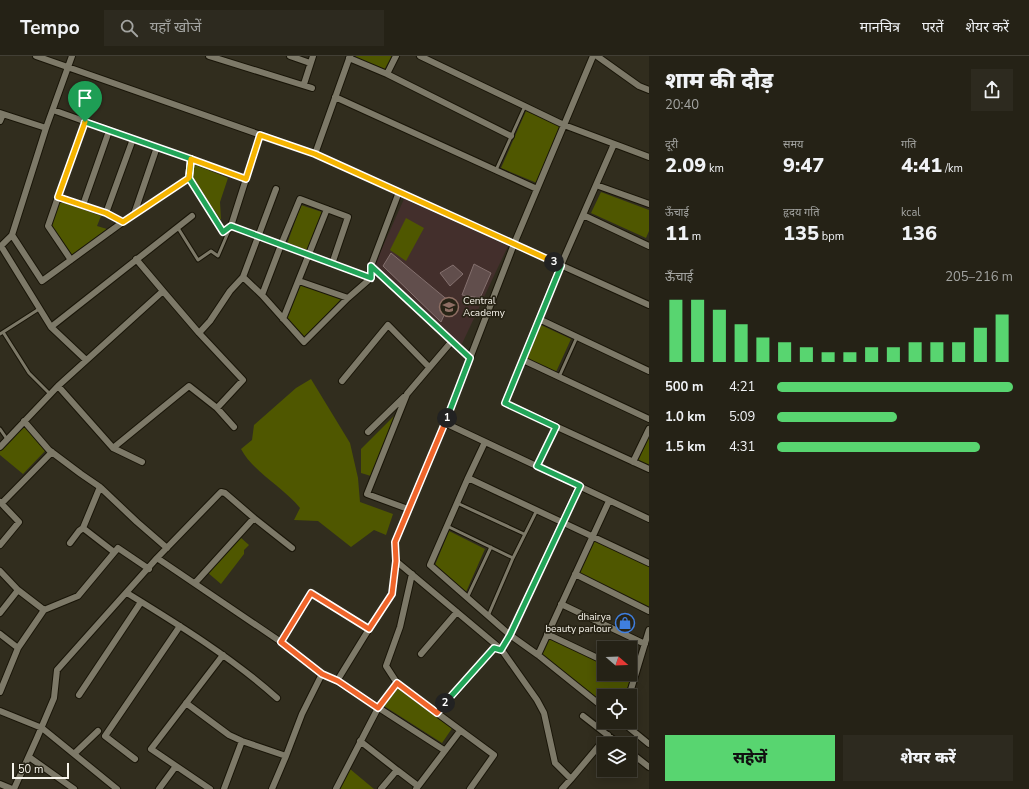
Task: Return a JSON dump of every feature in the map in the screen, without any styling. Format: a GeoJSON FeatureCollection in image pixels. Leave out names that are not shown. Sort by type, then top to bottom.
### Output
{"type":"FeatureCollection","features":[{"type":"Feature","properties":{"kind":"street"},"geometry":{"type":"LineString","coordinates":[[36,56],[315,154],[649,305]]}},
{"type":"Feature","properties":{"kind":"street"},"geometry":{"type":"LineString","coordinates":[[72,56],[46,128],[12,235],[1,246],[3,255],[51,327],[86,360]]}},
{"type":"Feature","properties":{"kind":"street"},"geometry":{"type":"LineString","coordinates":[[209,56],[312,88]]}},
{"type":"Feature","properties":{"kind":"street"},"geometry":{"type":"LineString","coordinates":[[290,56],[310,63]]}},
{"type":"Feature","properties":{"kind":"street"},"geometry":{"type":"LineString","coordinates":[[303,85],[312,56]]}},
{"type":"Feature","properties":{"kind":"street"},"geometry":{"type":"LineString","coordinates":[[387,74],[396,56]]}},
{"type":"Feature","properties":{"kind":"street"},"geometry":{"type":"LineString","coordinates":[[420,56],[564,125],[649,157]]}},
{"type":"Feature","properties":{"kind":"street"},"geometry":{"type":"LineString","coordinates":[[338,681],[392,594],[396,561],[395,542],[445,423],[514,244],[593,56]]}},
{"type":"Feature","properties":{"kind":"street"},"geometry":{"type":"LineString","coordinates":[[597,56],[639,86],[649,90]]}},
{"type":"Feature","properties":{"kind":"street"},"geometry":{"type":"LineString","coordinates":[[315,154],[350,57],[511,136]]}},
{"type":"Feature","properties":{"kind":"street"},"geometry":{"type":"LineString","coordinates":[[335,97],[537,189]]}},
{"type":"Feature","properties":{"kind":"street"},"geometry":{"type":"LineString","coordinates":[[53,110],[246,179]]}},
{"type":"Feature","properties":{"kind":"street"},"geometry":{"type":"LineString","coordinates":[[0,122],[1,113],[46,128]]}},
{"type":"Feature","properties":{"kind":"street"},"geometry":{"type":"LineString","coordinates":[[71,260],[48,226],[85,122]]}},
{"type":"Feature","properties":{"kind":"street"},"geometry":{"type":"LineString","coordinates":[[83,205],[109,130]]}},
{"type":"Feature","properties":{"kind":"street"},"geometry":{"type":"LineString","coordinates":[[191,159],[189,178],[223,232],[231,226],[260,135]]}},
{"type":"Feature","properties":{"kind":"street"},"geometry":{"type":"LineString","coordinates":[[106,213],[133,139]]}},
{"type":"Feature","properties":{"kind":"street"},"geometry":{"type":"LineString","coordinates":[[614,144],[561,266],[505,403],[649,470]]}},
{"type":"Feature","properties":{"kind":"street"},"geometry":{"type":"LineString","coordinates":[[134,214],[157,147]]}},
{"type":"Feature","properties":{"kind":"street"},"geometry":{"type":"LineString","coordinates":[[12,235],[42,281],[134,214],[189,178]]}},
{"type":"Feature","properties":{"kind":"street"},"geometry":{"type":"LineString","coordinates":[[596,185],[649,204]]}},
{"type":"Feature","properties":{"kind":"street"},"geometry":{"type":"LineString","coordinates":[[199,333],[210,321],[230,291],[243,277],[276,189]]}},
{"type":"Feature","properties":{"kind":"street"},"geometry":{"type":"LineString","coordinates":[[243,277],[262,295],[304,342],[348,298],[371,278],[371,266],[399,192]]}},
{"type":"Feature","properties":{"kind":"street"},"geometry":{"type":"LineString","coordinates":[[58,197],[106,213],[123,222]]}},
{"type":"Feature","properties":{"kind":"street"},"geometry":{"type":"LineString","coordinates":[[262,295],[300,199],[348,217],[332,264]]}},
{"type":"Feature","properties":{"kind":"street"},"geometry":{"type":"LineString","coordinates":[[283,318],[327,209]]}},
{"type":"Feature","properties":{"kind":"street"},"geometry":{"type":"LineString","coordinates":[[583,215],[649,246]]}},
{"type":"Feature","properties":{"kind":"street"},"geometry":{"type":"LineString","coordinates":[[51,327],[192,216]]}},
{"type":"Feature","properties":{"kind":"street"},"geometry":{"type":"LineString","coordinates":[[231,226],[371,278]]}},
{"type":"Feature","properties":{"kind":"street"},"geometry":{"type":"LineString","coordinates":[[136,259],[199,333],[243,380],[217,408]]}},
{"type":"Feature","properties":{"kind":"street"},"geometry":{"type":"LineString","coordinates":[[371,266],[470,358]]}},
{"type":"Feature","properties":{"kind":"street"},"geometry":{"type":"LineString","coordinates":[[299,281],[348,298]]}},
{"type":"Feature","properties":{"kind":"street"},"geometry":{"type":"LineString","coordinates":[[0,447],[58,386],[163,291]]}},
{"type":"Feature","properties":{"kind":"street"},"geometry":{"type":"LineString","coordinates":[[539,320],[649,371]]}},
{"type":"Feature","properties":{"kind":"street"},"geometry":{"type":"LineString","coordinates":[[342,381],[388,325],[430,367]]}},
{"type":"Feature","properties":{"kind":"street"},"geometry":{"type":"LineString","coordinates":[[368,432],[406,394],[452,341]]}},
{"type":"Feature","properties":{"kind":"street"},"geometry":{"type":"LineString","coordinates":[[523,360],[649,419]]}},
{"type":"Feature","properties":{"kind":"street"},"geometry":{"type":"LineString","coordinates":[[58,386],[113,448],[142,462]]}},
{"type":"Feature","properties":{"kind":"street"},"geometry":{"type":"LineString","coordinates":[[113,448],[189,386],[217,408],[234,426]]}},
{"type":"Feature","properties":{"kind":"street"},"geometry":{"type":"LineString","coordinates":[[406,394],[367,494],[408,510]]}},
{"type":"Feature","properties":{"kind":"street"},"geometry":{"type":"LineString","coordinates":[[24,421],[52,452],[80,474],[100,487],[167,548]]}},
{"type":"Feature","properties":{"kind":"street"},"geometry":{"type":"LineString","coordinates":[[445,423],[649,519]]}},
{"type":"Feature","properties":{"kind":"street"},"geometry":{"type":"LineString","coordinates":[[633,462],[649,429]]}},
{"type":"Feature","properties":{"kind":"street"},"geometry":{"type":"LineString","coordinates":[[485,442],[430,565],[510,635],[538,655],[597,702]]}},
{"type":"Feature","properties":{"kind":"street"},"geometry":{"type":"LineString","coordinates":[[0,544],[19,522],[1,502],[52,452]]}},
{"type":"Feature","properties":{"kind":"street"},"geometry":{"type":"LineString","coordinates":[[468,478],[649,563]]}},
{"type":"Feature","properties":{"kind":"street"},"geometry":{"type":"LineString","coordinates":[[501,650],[510,635],[580,486]]}},
{"type":"Feature","properties":{"kind":"street"},"geometry":{"type":"LineString","coordinates":[[70,544],[78,530],[82,528],[100,487]]}},
{"type":"Feature","properties":{"kind":"street"},"geometry":{"type":"LineString","coordinates":[[0,784],[13,789],[29,757],[54,698],[57,670],[149,569],[157,558],[221,492],[225,493],[292,548]]}},
{"type":"Feature","properties":{"kind":"street"},"geometry":{"type":"LineString","coordinates":[[538,655],[609,500]]}},
{"type":"Feature","properties":{"kind":"street"},"geometry":{"type":"LineString","coordinates":[[195,583],[254,518]]}},
{"type":"Feature","properties":{"kind":"street"},"geometry":{"type":"LineString","coordinates":[[82,528],[114,552]]}},
{"type":"Feature","properties":{"kind":"street"},"geometry":{"type":"LineString","coordinates":[[0,692],[18,648],[44,610],[78,596],[118,548],[149,569]]}},
{"type":"Feature","properties":{"kind":"street"},"geometry":{"type":"LineString","coordinates":[[157,558],[281,642],[322,674],[338,681],[444,750]]}},
{"type":"Feature","properties":{"kind":"street"},"geometry":{"type":"LineString","coordinates":[[396,561],[501,650],[520,675],[544,712],[555,763],[571,779]]}},
{"type":"Feature","properties":{"kind":"street"},"geometry":{"type":"LineString","coordinates":[[0,572],[18,590],[44,610]]}},
{"type":"Feature","properties":{"kind":"street"},"geometry":{"type":"LineString","coordinates":[[412,574],[400,627],[386,666],[397,683],[494,755],[470,789]]}},
{"type":"Feature","properties":{"kind":"street"},"geometry":{"type":"LineString","coordinates":[[575,574],[649,611]]}},
{"type":"Feature","properties":{"kind":"street"},"geometry":{"type":"LineString","coordinates":[[0,612],[18,590]]}},
{"type":"Feature","properties":{"kind":"street"},"geometry":{"type":"LineString","coordinates":[[127,593],[223,655],[258,681],[277,698]]}},
{"type":"Feature","properties":{"kind":"street"},"geometry":{"type":"LineString","coordinates":[[281,642],[311,593],[369,629]]}},
{"type":"Feature","properties":{"kind":"street"},"geometry":{"type":"LineString","coordinates":[[79,694],[141,602]]}},
{"type":"Feature","properties":{"kind":"street"},"geometry":{"type":"LineString","coordinates":[[561,604],[645,644]]}},
{"type":"Feature","properties":{"kind":"street"},"geometry":{"type":"LineString","coordinates":[[421,654],[458,612]]}},
{"type":"Feature","properties":{"kind":"street"},"geometry":{"type":"LineString","coordinates":[[135,759],[105,736],[180,626]]}},
{"type":"Feature","properties":{"kind":"street"},"geometry":{"type":"LineString","coordinates":[[637,662],[649,630]]}},
{"type":"Feature","properties":{"kind":"street"},"geometry":{"type":"LineString","coordinates":[[0,634],[18,648]]}},
{"type":"Feature","properties":{"kind":"street"},"geometry":{"type":"LineString","coordinates":[[547,634],[597,658]]}},
{"type":"Feature","properties":{"kind":"street"},"geometry":{"type":"LineString","coordinates":[[437,713],[494,648],[501,650]]}},
{"type":"Feature","properties":{"kind":"street"},"geometry":{"type":"LineString","coordinates":[[210,789],[152,749],[223,655]]}},
{"type":"Feature","properties":{"kind":"street"},"geometry":{"type":"LineString","coordinates":[[272,789],[302,714],[322,674]]}},
{"type":"Feature","properties":{"kind":"street"},"geometry":{"type":"LineString","coordinates":[[336,789],[378,708],[397,683]]}},
{"type":"Feature","properties":{"kind":"street"},"geometry":{"type":"LineString","coordinates":[[186,703],[229,735],[286,756]]}},
{"type":"Feature","properties":{"kind":"street"},"geometry":{"type":"LineString","coordinates":[[0,712],[42,728],[117,789]]}},
{"type":"Feature","properties":{"kind":"street"},"geometry":{"type":"LineString","coordinates":[[583,716],[611,737]]}},
{"type":"Feature","properties":{"kind":"street"},"geometry":{"type":"LineString","coordinates":[[631,729],[649,744]]}},
{"type":"Feature","properties":{"kind":"street"},"geometry":{"type":"LineString","coordinates":[[74,754],[98,731]]}},
{"type":"Feature","properties":{"kind":"street"},"geometry":{"type":"LineString","coordinates":[[360,741],[417,787],[460,731]]}},
{"type":"Feature","properties":{"kind":"street"},"geometry":{"type":"LineString","coordinates":[[562,789],[608,735]]}},
{"type":"Feature","properties":{"kind":"street"},"geometry":{"type":"LineString","coordinates":[[224,789],[242,741]]}},
{"type":"Feature","properties":{"kind":"street"},"geometry":{"type":"LineString","coordinates":[[29,757],[74,789]]}},
{"type":"Feature","properties":{"kind":"street"},"geometry":{"type":"LineString","coordinates":[[637,758],[649,767]]}},
{"type":"Feature","properties":{"kind":"street"},"geometry":{"type":"LineString","coordinates":[[159,789],[176,766]]}},
{"type":"Feature","properties":{"kind":"street"},"geometry":{"type":"LineString","coordinates":[[381,789],[397,770]]}},
{"type":"Feature","properties":{"kind":"lane"},"geometry":{"type":"LineString","coordinates":[[496,170],[525,106]]}},
{"type":"Feature","properties":{"kind":"lane"},"geometry":{"type":"LineString","coordinates":[[177,228],[198,260],[211,252],[218,256],[231,226]]}},
{"type":"Feature","properties":{"kind":"lane"},"geometry":{"type":"LineString","coordinates":[[40,309],[1,333],[29,373],[50,394]]}},
{"type":"Feature","properties":{"kind":"lane"},"geometry":{"type":"LineString","coordinates":[[559,377],[577,337]]}},
{"type":"Feature","properties":{"kind":"lane"},"geometry":{"type":"LineString","coordinates":[[537,466],[556,427]]}},
{"type":"Feature","properties":{"kind":"lane"},"geometry":{"type":"LineString","coordinates":[[0,429],[7,439]]}},
{"type":"Feature","properties":{"kind":"lane"},"geometry":{"type":"LineString","coordinates":[[457,503],[524,534]]}},
{"type":"Feature","properties":{"kind":"lane"},"geometry":{"type":"LineString","coordinates":[[488,616],[524,534],[537,510]]}},
{"type":"Feature","properties":{"kind":"lane"},"geometry":{"type":"LineString","coordinates":[[447,526],[513,558]]}},
{"type":"Feature","properties":{"kind":"lane"},"geometry":{"type":"LineString","coordinates":[[467,598],[491,547]]}},
{"type":"Feature","properties":{"kind":"shaded area","name":"Central Academy"},"geometry":{"type":"Polygon","coordinates":[[[404,199],[508,246],[460,348],[374,266],[404,199]]]}},
{"type":"Feature","properties":{"kind":"green space"},"geometry":{"type":"Polygon","coordinates":[[[356,56],[392,56],[383,72],[355,59],[356,56]]]}},
{"type":"Feature","properties":{"kind":"green space"},"geometry":{"type":"Polygon","coordinates":[[[526,111],[560,126],[537,183],[501,168],[526,111]]]}},
{"type":"Feature","properties":{"kind":"green space"},"geometry":{"type":"Polygon","coordinates":[[[193,164],[228,178],[220,202],[221,220],[192,178],[193,164]]]}},
{"type":"Feature","properties":{"kind":"green space"},"geometry":{"type":"Polygon","coordinates":[[[601,192],[649,210],[649,231],[646,238],[591,213],[601,192]]]}},
{"type":"Feature","properties":{"kind":"green space"},"geometry":{"type":"Polygon","coordinates":[[[60,201],[101,216],[97,226],[107,229],[72,255],[51,225],[60,201]]]}},
{"type":"Feature","properties":{"kind":"green space"},"geometry":{"type":"Polygon","coordinates":[[[301,205],[322,212],[307,250],[287,244],[301,205]]]}},
{"type":"Feature","properties":{"kind":"green space"},"geometry":{"type":"Polygon","coordinates":[[[406,218],[424,228],[406,261],[390,250],[406,218]]]}},
{"type":"Feature","properties":{"kind":"green space"},"geometry":{"type":"Polygon","coordinates":[[[301,284],[342,298],[304,339],[286,319],[301,284]]]}},
{"type":"Feature","properties":{"kind":"green space"},"geometry":{"type":"Polygon","coordinates":[[[541,325],[571,339],[556,372],[527,359],[541,325]]]}},
{"type":"Feature","properties":{"kind":"green space"},"geometry":{"type":"Polygon","coordinates":[[[311,379],[350,443],[358,478],[360,502],[393,514],[386,535],[374,530],[351,547],[318,521],[294,520],[300,508],[253,465],[241,449],[252,440],[254,425],[296,388],[311,379]]]}},
{"type":"Feature","properties":{"kind":"green space"},"geometry":{"type":"Polygon","coordinates":[[[396,414],[371,476],[361,473],[361,449],[396,414]]]}},
{"type":"Feature","properties":{"kind":"green space"},"geometry":{"type":"Polygon","coordinates":[[[24,424],[45,451],[23,474],[0,455],[0,449],[24,424]]]}},
{"type":"Feature","properties":{"kind":"green space"},"geometry":{"type":"Polygon","coordinates":[[[649,436],[649,466],[638,461],[649,436]]]}},
{"type":"Feature","properties":{"kind":"green space"},"geometry":{"type":"Polygon","coordinates":[[[449,531],[485,549],[466,592],[435,565],[449,531]]]}},
{"type":"Feature","properties":{"kind":"green space"},"geometry":{"type":"Polygon","coordinates":[[[240,537],[249,545],[221,584],[207,572],[240,537]]]}},
{"type":"Feature","properties":{"kind":"green space"},"geometry":{"type":"Polygon","coordinates":[[[594,540],[649,566],[649,608],[578,575],[594,540]]]}},
{"type":"Feature","properties":{"kind":"green space"},"geometry":{"type":"Polygon","coordinates":[[[548,637],[597,661],[597,681],[630,681],[627,689],[597,689],[597,700],[538,654],[548,637]]]}},
{"type":"Feature","properties":{"kind":"green space"},"geometry":{"type":"Polygon","coordinates":[[[398,687],[453,727],[442,743],[384,706],[398,687]]]}},
{"type":"Feature","properties":{"kind":"green space"},"geometry":{"type":"Polygon","coordinates":[[[350,769],[374,789],[338,789],[350,769]]]}},
{"type":"Feature","properties":{"kind":"building","name":"Central Academy"},"geometry":{"type":"Polygon","coordinates":[[[391,253],[450,302],[441,322],[383,266],[391,253]]]}},
{"type":"Feature","properties":{"kind":"building"},"geometry":{"type":"Polygon","coordinates":[[[474,264],[491,273],[480,298],[462,295],[474,264]]]}},
{"type":"Feature","properties":{"kind":"building"},"geometry":{"type":"Polygon","coordinates":[[[453,265],[463,274],[450,286],[440,273],[453,265]]]}},
{"type":"Feature","properties":{"kind":"place","name":"Central Academy"},"geometry":{"type":"Point","coordinates":[449,307]}},
{"type":"Feature","properties":{"kind":"place","name":"dhairya beauty parlour"},"geometry":{"type":"Point","coordinates":[625,623]}},
{"type":"Feature","properties":{"kind":"route"},"geometry":{"type":"LineString","coordinates":[[85,122],[58,197],[106,213],[123,222],[189,178],[191,159],[246,179],[260,135],[315,154],[561,266],[505,403],[556,427],[537,466],[580,486],[510,635],[501,650],[494,648],[437,713],[397,683],[378,708],[338,681],[322,674],[281,642],[311,593],[369,629],[392,594],[396,561],[395,542],[445,423],[470,358],[371,266],[371,278],[231,226],[223,232],[189,178],[191,159],[85,122]]}}]}
